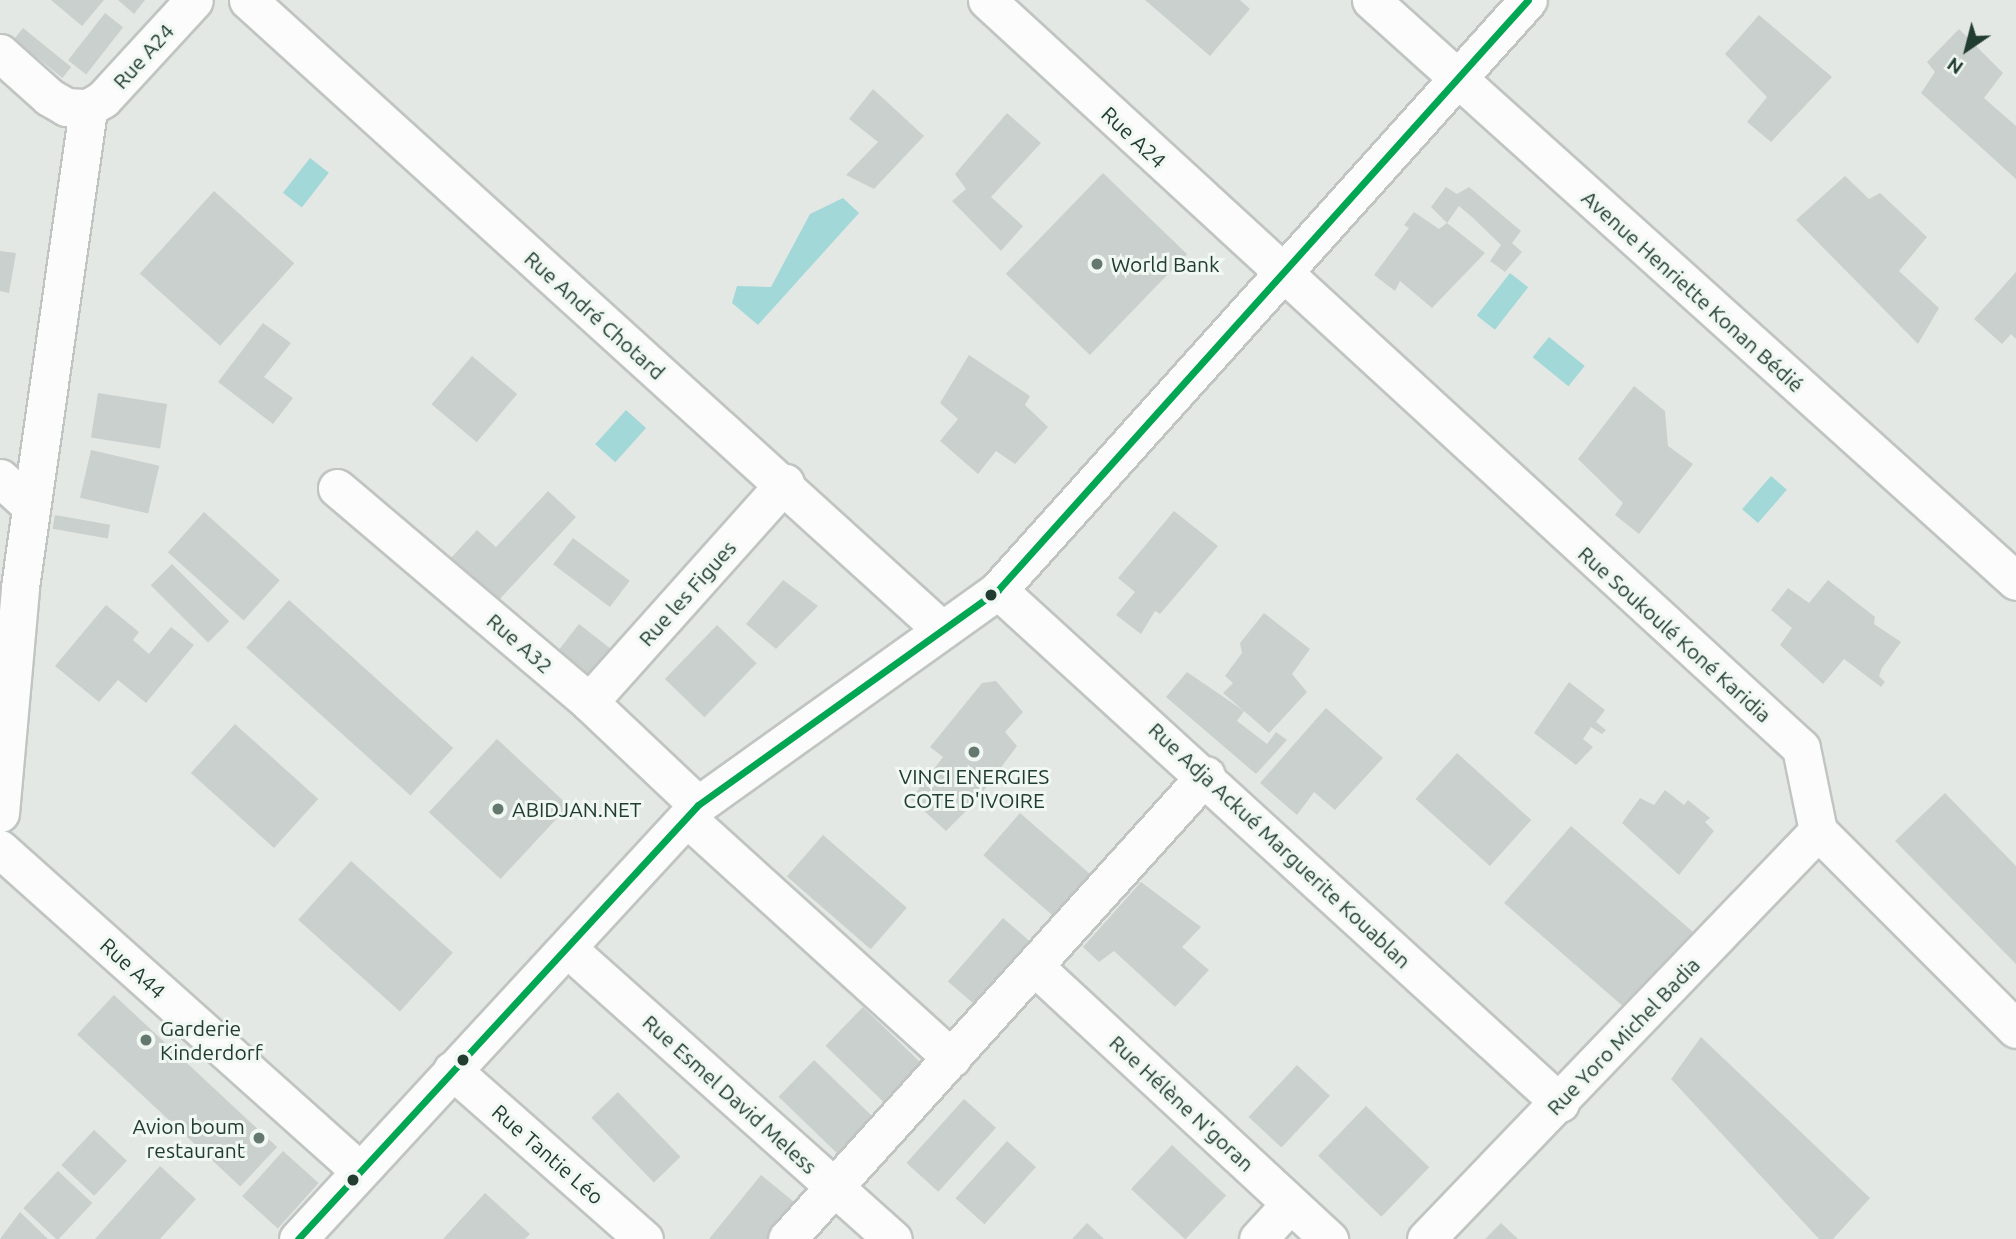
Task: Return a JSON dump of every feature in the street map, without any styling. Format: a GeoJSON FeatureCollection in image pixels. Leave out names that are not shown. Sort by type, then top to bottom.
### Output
{"type":"FeatureCollection","features":[{"type":"Feature","properties":{"kind":"street","name":"Rue A24"},"geometry":{"type":"LineString","coordinates":[[88,108],[103,99],[194,0]]}},
{"type":"Feature","properties":{"kind":"street","name":"Rue André Chotard"},"geometry":{"type":"LineString","coordinates":[[248,0],[785,483],[941,629]]}},
{"type":"Feature","properties":{"kind":"street","name":"Rue A24"},"geometry":{"type":"LineString","coordinates":[[987,0],[1280,274]]}},
{"type":"Feature","properties":{"kind":"street","name":"Avenue Henriette Konan Bédié"},"geometry":{"type":"LineString","coordinates":[[1371,0],[2016,581]]}},
{"type":"Feature","properties":{"kind":"street"},"geometry":{"type":"LineString","coordinates":[[298,1239],[693,812],[998,590],[1528,0]]}},
{"type":"Feature","properties":{"kind":"street"},"geometry":{"type":"LineString","coordinates":[[0,53],[49,97],[66,107],[88,108],[31,506],[5,722],[0,813]]}},
{"type":"Feature","properties":{"kind":"street","name":"Rue Soukoulé Koné Karidia"},"geometry":{"type":"LineString","coordinates":[[1280,274],[1801,748],[1818,831]]}},
{"type":"Feature","properties":{"kind":"street"},"geometry":{"type":"LineString","coordinates":[[0,478],[31,506]]}},
{"type":"Feature","properties":{"kind":"street","name":"Rue les Figues"},"geometry":{"type":"LineString","coordinates":[[589,702],[785,483]]}},
{"type":"Feature","properties":{"kind":"street","name":"Rue A32"},"geometry":{"type":"LineString","coordinates":[[337,488],[589,702],[693,812],[952,1058]]}},
{"type":"Feature","properties":{"kind":"street","name":"Rue Adja Ackué Marguerite Kouablan"},"geometry":{"type":"LineString","coordinates":[[998,590],[1206,775],[1560,1103]]}},
{"type":"Feature","properties":{"kind":"street"},"geometry":{"type":"LineString","coordinates":[[787,1239],[1206,775]]}},
{"type":"Feature","properties":{"kind":"street"},"geometry":{"type":"LineString","coordinates":[[1818,831],[2016,1029]]}},
{"type":"Feature","properties":{"kind":"street","name":"Rue Yoro Michel Badia"},"geometry":{"type":"LineString","coordinates":[[1426,1239],[1560,1103],[1818,831]]}},
{"type":"Feature","properties":{"kind":"street","name":"Rue A44"},"geometry":{"type":"LineString","coordinates":[[0,849],[360,1171]]}},
{"type":"Feature","properties":{"kind":"street","name":"Rue Esmel David Meless"},"geometry":{"type":"LineString","coordinates":[[567,948],[893,1239]]}},
{"type":"Feature","properties":{"kind":"street","name":"Rue Hélène N'goran"},"geometry":{"type":"LineString","coordinates":[[1035,967],[1329,1239]]}},
{"type":"Feature","properties":{"kind":"street","name":"Rue Tantie Léo"},"geometry":{"type":"LineString","coordinates":[[452,1070],[644,1239]]}},
{"type":"Feature","properties":{"kind":"street"},"geometry":{"type":"LineString","coordinates":[[1258,1239],[1290,1204]]}},
{"type":"Feature","properties":{"kind":"water"},"geometry":{"type":"Polygon","coordinates":[[[310,158],[329,173],[302,207],[283,193],[310,158]]]}},
{"type":"Feature","properties":{"kind":"water"},"geometry":{"type":"Polygon","coordinates":[[[843,198],[859,213],[758,325],[732,303],[737,286],[771,287],[810,214],[843,198]]]}},
{"type":"Feature","properties":{"kind":"water"},"geometry":{"type":"Polygon","coordinates":[[[1510,273],[1528,287],[1495,330],[1477,316],[1510,273]]]}},
{"type":"Feature","properties":{"kind":"water"},"geometry":{"type":"Polygon","coordinates":[[[1549,337],[1585,366],[1568,386],[1533,357],[1549,337]]]}},
{"type":"Feature","properties":{"kind":"water"},"geometry":{"type":"Polygon","coordinates":[[[626,410],[646,428],[615,462],[595,444],[626,410]]]}},
{"type":"Feature","properties":{"kind":"water"},"geometry":{"type":"Polygon","coordinates":[[[1771,476],[1787,490],[1758,523],[1742,509],[1771,476]]]}},
{"type":"Feature","properties":{"kind":"building"},"geometry":{"type":"Polygon","coordinates":[[[51,0],[104,0],[82,26],[51,0]]]}},
{"type":"Feature","properties":{"kind":"building"},"geometry":{"type":"Polygon","coordinates":[[[118,0],[145,0],[134,14],[118,0]]]}},
{"type":"Feature","properties":{"kind":"building"},"geometry":{"type":"Polygon","coordinates":[[[1145,0],[1240,0],[1250,9],[1210,56],[1145,0]]]}},
{"type":"Feature","properties":{"kind":"building"},"geometry":{"type":"Polygon","coordinates":[[[105,13],[123,27],[86,74],[68,60],[105,13]]]}},
{"type":"Feature","properties":{"kind":"building"},"geometry":{"type":"Polygon","coordinates":[[[1759,15],[1832,77],[1771,142],[1747,122],[1767,97],[1725,54],[1759,15]]]}},
{"type":"Feature","properties":{"kind":"building"},"geometry":{"type":"Polygon","coordinates":[[[23,28],[71,67],[62,78],[14,39],[23,28]]]}},
{"type":"Feature","properties":{"kind":"building"},"geometry":{"type":"Polygon","coordinates":[[[1959,29],[2003,73],[1984,98],[2016,126],[2016,179],[1921,93],[1935,72],[1927,62],[1959,29]]]}},
{"type":"Feature","properties":{"kind":"building"},"geometry":{"type":"Polygon","coordinates":[[[873,89],[924,136],[874,189],[846,175],[878,142],[849,119],[873,89]]]}},
{"type":"Feature","properties":{"kind":"building"},"geometry":{"type":"Polygon","coordinates":[[[1007,113],[1041,143],[991,197],[1023,226],[1001,251],[952,201],[966,189],[955,174],[1007,113]]]}},
{"type":"Feature","properties":{"kind":"building","name":"World Bank"},"geometry":{"type":"Polygon","coordinates":[[[1103,173],[1187,254],[1090,355],[1006,274],[1103,173]]]}},
{"type":"Feature","properties":{"kind":"building"},"geometry":{"type":"Polygon","coordinates":[[[1845,176],[1869,199],[1880,193],[1927,237],[1899,271],[1939,308],[1918,344],[1796,220],[1845,176]]]}},
{"type":"Feature","properties":{"kind":"building"},"geometry":{"type":"Polygon","coordinates":[[[1446,187],[1457,194],[1469,187],[1521,231],[1512,243],[1522,252],[1505,272],[1490,261],[1501,245],[1472,217],[1459,206],[1447,223],[1431,207],[1446,187]]]}},
{"type":"Feature","properties":{"kind":"building"},"geometry":{"type":"Polygon","coordinates":[[[214,191],[294,263],[220,346],[140,273],[214,191]]]}},
{"type":"Feature","properties":{"kind":"building"},"geometry":{"type":"Polygon","coordinates":[[[1414,212],[1439,229],[1447,223],[1485,253],[1432,308],[1400,281],[1395,291],[1374,275],[1409,228],[1404,225],[1414,212]]]}},
{"type":"Feature","properties":{"kind":"building"},"geometry":{"type":"Polygon","coordinates":[[[0,251],[16,253],[9,293],[0,291],[0,251]]]}},
{"type":"Feature","properties":{"kind":"building"},"geometry":{"type":"Polygon","coordinates":[[[2016,272],[2016,339],[2011,334],[2002,344],[1974,319],[2016,272]]]}},
{"type":"Feature","properties":{"kind":"building"},"geometry":{"type":"Polygon","coordinates":[[[263,323],[291,343],[264,377],[293,398],[273,424],[218,382],[263,323]]]}},
{"type":"Feature","properties":{"kind":"building"},"geometry":{"type":"Polygon","coordinates":[[[969,355],[1030,396],[1025,405],[1048,427],[1015,464],[996,451],[978,474],[940,441],[958,419],[940,403],[969,355]]]}},
{"type":"Feature","properties":{"kind":"building"},"geometry":{"type":"Polygon","coordinates":[[[472,356],[517,394],[477,442],[432,404],[472,356]]]}},
{"type":"Feature","properties":{"kind":"building"},"geometry":{"type":"Polygon","coordinates":[[[1634,386],[1665,411],[1668,446],[1693,464],[1639,534],[1615,515],[1623,503],[1578,459],[1634,386]]]}},
{"type":"Feature","properties":{"kind":"building"},"geometry":{"type":"Polygon","coordinates":[[[98,393],[167,404],[160,448],[91,437],[98,393]]]}},
{"type":"Feature","properties":{"kind":"building"},"geometry":{"type":"Polygon","coordinates":[[[91,450],[159,466],[148,513],[80,498],[91,450]]]}},
{"type":"Feature","properties":{"kind":"building"},"geometry":{"type":"Polygon","coordinates":[[[548,491],[576,517],[497,602],[450,559],[477,530],[496,547],[548,491]]]}},
{"type":"Feature","properties":{"kind":"building"},"geometry":{"type":"Polygon","coordinates":[[[1174,511],[1218,546],[1160,614],[1155,611],[1141,634],[1116,615],[1135,592],[1118,578],[1174,511]]]}},
{"type":"Feature","properties":{"kind":"building"},"geometry":{"type":"Polygon","coordinates":[[[204,512],[280,580],[244,620],[168,552],[204,512]]]}},
{"type":"Feature","properties":{"kind":"building"},"geometry":{"type":"Polygon","coordinates":[[[55,515],[110,525],[108,539],[53,529],[55,515]]]}},
{"type":"Feature","properties":{"kind":"building"},"geometry":{"type":"Polygon","coordinates":[[[573,538],[630,581],[610,607],[553,564],[573,538]]]}},
{"type":"Feature","properties":{"kind":"building"},"geometry":{"type":"Polygon","coordinates":[[[172,564],[229,621],[208,642],[151,585],[172,564]]]}},
{"type":"Feature","properties":{"kind":"building"},"geometry":{"type":"Polygon","coordinates":[[[783,580],[818,606],[776,649],[746,624],[783,580]]]}},
{"type":"Feature","properties":{"kind":"building"},"geometry":{"type":"Polygon","coordinates":[[[1828,580],[1875,617],[1874,624],[1901,642],[1882,668],[1879,676],[1885,682],[1881,687],[1844,659],[1823,684],[1780,645],[1792,628],[1771,610],[1788,588],[1809,603],[1828,580]]]}},
{"type":"Feature","properties":{"kind":"building"},"geometry":{"type":"Polygon","coordinates":[[[289,600],[453,748],[410,795],[246,648],[289,600]]]}},
{"type":"Feature","properties":{"kind":"building"},"geometry":{"type":"Polygon","coordinates":[[[106,605],[139,632],[133,640],[149,654],[171,627],[194,645],[146,703],[118,680],[99,702],[55,666],[106,605]]]}},
{"type":"Feature","properties":{"kind":"building"},"geometry":{"type":"Polygon","coordinates":[[[1264,613],[1310,649],[1292,674],[1307,692],[1269,733],[1223,693],[1233,683],[1225,676],[1242,653],[1240,643],[1264,613]]]}},
{"type":"Feature","properties":{"kind":"building"},"geometry":{"type":"Polygon","coordinates":[[[579,624],[618,654],[591,688],[553,658],[579,624]]]}},
{"type":"Feature","properties":{"kind":"building"},"geometry":{"type":"Polygon","coordinates":[[[717,625],[757,663],[704,717],[665,679],[717,625]]]}},
{"type":"Feature","properties":{"kind":"building"},"geometry":{"type":"Polygon","coordinates":[[[1187,672],[1244,711],[1237,721],[1267,744],[1276,732],[1287,740],[1256,774],[1166,697],[1187,672]]]}},
{"type":"Feature","properties":{"kind":"building","name":"VINCI ENERGIES COTE D'IVOIRE"},"geometry":{"type":"Polygon","coordinates":[[[996,681],[1023,712],[1005,732],[1017,746],[976,801],[946,831],[911,799],[943,757],[930,747],[982,683],[996,681]]]}},
{"type":"Feature","properties":{"kind":"building"},"geometry":{"type":"Polygon","coordinates":[[[1569,682],[1605,710],[1596,722],[1606,730],[1602,734],[1591,727],[1583,739],[1593,747],[1576,765],[1534,733],[1569,682]]]}},
{"type":"Feature","properties":{"kind":"building"},"geometry":{"type":"Polygon","coordinates":[[[1326,708],[1383,758],[1335,810],[1314,792],[1297,815],[1260,783],[1326,708]]]}},
{"type":"Feature","properties":{"kind":"building"},"geometry":{"type":"Polygon","coordinates":[[[235,724],[318,799],[274,848],[191,773],[235,724]]]}},
{"type":"Feature","properties":{"kind":"building","name":"ABIDJAN.NET"},"geometry":{"type":"Polygon","coordinates":[[[497,739],[569,806],[500,879],[429,812],[497,739]]]}},
{"type":"Feature","properties":{"kind":"building"},"geometry":{"type":"Polygon","coordinates":[[[1457,753],[1531,820],[1490,866],[1416,799],[1457,753]]]}},
{"type":"Feature","properties":{"kind":"building"},"geometry":{"type":"Polygon","coordinates":[[[1665,790],[1684,805],[1688,800],[1710,818],[1705,822],[1714,831],[1679,875],[1622,823],[1640,798],[1654,805],[1665,790]]]}},
{"type":"Feature","properties":{"kind":"building"},"geometry":{"type":"Polygon","coordinates":[[[1945,793],[2016,866],[2016,964],[1895,841],[1945,793]]]}},
{"type":"Feature","properties":{"kind":"building"},"geometry":{"type":"Polygon","coordinates":[[[1020,813],[1096,879],[1059,922],[983,855],[1020,813]]]}},
{"type":"Feature","properties":{"kind":"building"},"geometry":{"type":"Polygon","coordinates":[[[1571,826],[1699,937],[1632,1014],[1504,903],[1571,826]]]}},
{"type":"Feature","properties":{"kind":"building"},"geometry":{"type":"Polygon","coordinates":[[[823,835],[907,908],[871,949],[787,877],[823,835]]]}},
{"type":"Feature","properties":{"kind":"building"},"geometry":{"type":"Polygon","coordinates":[[[351,861],[453,953],[400,1011],[298,920],[351,861]]]}},
{"type":"Feature","properties":{"kind":"building"},"geometry":{"type":"Polygon","coordinates":[[[1141,882],[1201,927],[1182,947],[1209,970],[1175,1007],[1114,951],[1099,962],[1083,947],[1141,882]]]}},
{"type":"Feature","properties":{"kind":"building"},"geometry":{"type":"Polygon","coordinates":[[[1003,918],[1035,946],[980,1010],[948,981],[1003,918]]]}},
{"type":"Feature","properties":{"kind":"building"},"geometry":{"type":"Polygon","coordinates":[[[114,995],[277,1147],[240,1187],[77,1034],[114,995]]]}},
{"type":"Feature","properties":{"kind":"building"},"geometry":{"type":"Polygon","coordinates":[[[863,1007],[921,1063],[883,1101],[825,1046],[863,1007]]]}},
{"type":"Feature","properties":{"kind":"building"},"geometry":{"type":"Polygon","coordinates":[[[1701,1037],[1870,1198],[1833,1239],[1819,1239],[1671,1079],[1701,1037]]]}},
{"type":"Feature","properties":{"kind":"building"},"geometry":{"type":"Polygon","coordinates":[[[814,1060],[872,1116],[837,1153],[779,1097],[814,1060]]]}},
{"type":"Feature","properties":{"kind":"building"},"geometry":{"type":"Polygon","coordinates":[[[1297,1065],[1330,1096],[1281,1148],[1249,1117],[1297,1065]]]}},
{"type":"Feature","properties":{"kind":"building"},"geometry":{"type":"Polygon","coordinates":[[[618,1092],[681,1157],[654,1182],[591,1118],[618,1092]]]}},
{"type":"Feature","properties":{"kind":"building"},"geometry":{"type":"Polygon","coordinates":[[[964,1099],[996,1128],[938,1192],[906,1163],[964,1099]]]}},
{"type":"Feature","properties":{"kind":"building"},"geometry":{"type":"Polygon","coordinates":[[[1366,1106],[1429,1167],[1381,1217],[1318,1156],[1366,1106]]]}},
{"type":"Feature","properties":{"kind":"building"},"geometry":{"type":"Polygon","coordinates":[[[94,1130],[127,1161],[94,1196],[61,1165],[94,1130]]]}},
{"type":"Feature","properties":{"kind":"building"},"geometry":{"type":"Polygon","coordinates":[[[1007,1141],[1036,1167],[984,1224],[955,1198],[1007,1141]]]}},
{"type":"Feature","properties":{"kind":"building"},"geometry":{"type":"Polygon","coordinates":[[[1172,1145],[1226,1195],[1185,1239],[1131,1189],[1172,1145]]]}},
{"type":"Feature","properties":{"kind":"building"},"geometry":{"type":"Polygon","coordinates":[[[283,1151],[319,1183],[278,1228],[242,1196],[283,1151]]]}},
{"type":"Feature","properties":{"kind":"building"},"geometry":{"type":"Polygon","coordinates":[[[160,1166],[196,1199],[160,1239],[95,1239],[160,1166]]]}},
{"type":"Feature","properties":{"kind":"building"},"geometry":{"type":"Polygon","coordinates":[[[58,1171],[92,1203],[59,1239],[23,1208],[58,1171]]]}},
{"type":"Feature","properties":{"kind":"building"},"geometry":{"type":"Polygon","coordinates":[[[761,1175],[799,1206],[772,1239],[709,1239],[761,1175]]]}},
{"type":"Feature","properties":{"kind":"building"},"geometry":{"type":"Polygon","coordinates":[[[485,1193],[530,1234],[525,1239],[443,1239],[485,1193]]]}},
{"type":"Feature","properties":{"kind":"building"},"geometry":{"type":"Polygon","coordinates":[[[20,1212],[48,1239],[0,1239],[20,1212]]]}},
{"type":"Feature","properties":{"kind":"building"},"geometry":{"type":"Polygon","coordinates":[[[1087,1223],[1104,1239],[1072,1239],[1087,1223]]]}},
{"type":"Feature","properties":{"kind":"building"},"geometry":{"type":"Polygon","coordinates":[[[1501,1223],[1518,1239],[1485,1239],[1501,1223]]]}},
{"type":"Feature","properties":{"kind":"transit line"},"geometry":{"type":"LineString","coordinates":[[298,1239],[698,805],[998,590],[1528,0]]}},
{"type":"Feature","properties":{"kind":"place","name":"World Bank"},"geometry":{"type":"Point","coordinates":[1097,264]}},
{"type":"Feature","properties":{"kind":"place","name":"VINCI ENERGIES COTE D'IVOIRE"},"geometry":{"type":"Point","coordinates":[974,752]}},
{"type":"Feature","properties":{"kind":"place","name":"ABIDJAN.NET"},"geometry":{"type":"Point","coordinates":[498,809]}},
{"type":"Feature","properties":{"kind":"place","name":"Garderie Kinderdorf"},"geometry":{"type":"Point","coordinates":[146,1040]}},
{"type":"Feature","properties":{"kind":"place","name":"Avion boum restaurant"},"geometry":{"type":"Point","coordinates":[259,1138]}}]}
